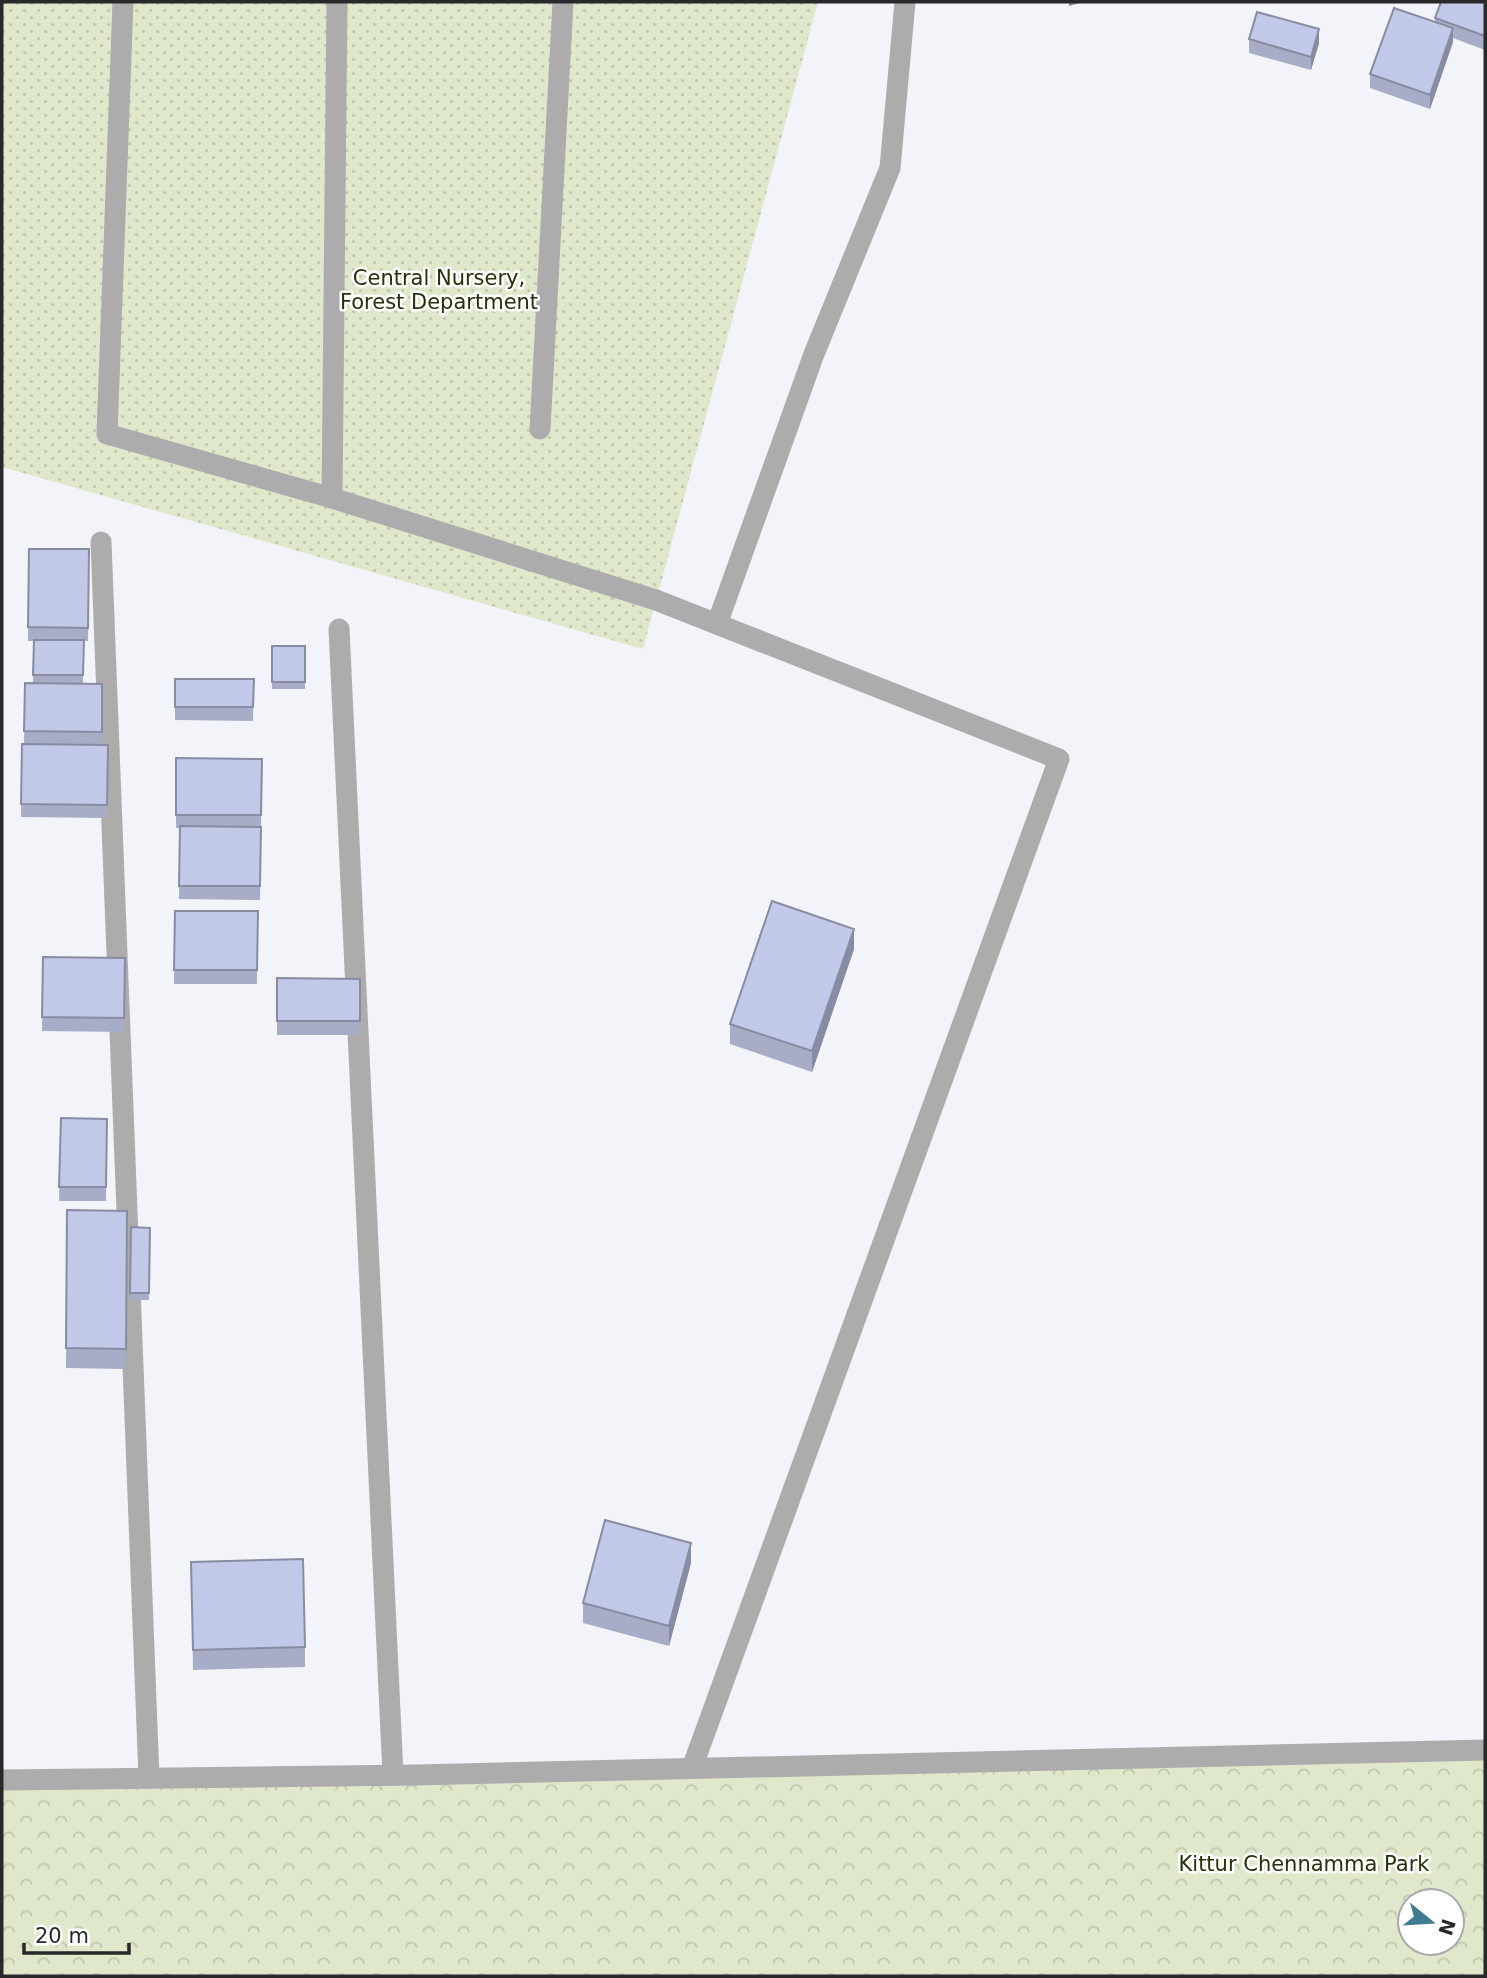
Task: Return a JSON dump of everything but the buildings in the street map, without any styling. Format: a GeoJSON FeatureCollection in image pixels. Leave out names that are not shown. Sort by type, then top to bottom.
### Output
{"type":"FeatureCollection","features":[{"type":"Feature","properties":{"kind":"street"},"geometry":{"type":"LineString","coordinates":[[123,2],[107,434],[332,498],[656,600],[1059,759],[692,1768]]}},
{"type":"Feature","properties":{"kind":"street"},"geometry":{"type":"LineString","coordinates":[[332,498],[337,2]]}},
{"type":"Feature","properties":{"kind":"street"},"geometry":{"type":"LineString","coordinates":[[540,429],[563,2]]}},
{"type":"Feature","properties":{"kind":"street"},"geometry":{"type":"LineString","coordinates":[[717,624],[814,354],[890,168],[905,2]]}},
{"type":"Feature","properties":{"kind":"street"},"geometry":{"type":"LineString","coordinates":[[100,542],[149,1778]]}},
{"type":"Feature","properties":{"kind":"street"},"geometry":{"type":"LineString","coordinates":[[339,629],[393,1775]]}},
{"type":"Feature","properties":{"kind":"street"},"geometry":{"type":"LineString","coordinates":[[2,1780],[393,1775],[1485,1750]]}},
{"type":"Feature","properties":{"kind":"green space","name":"Central Nursery, Forest Department"},"geometry":{"type":"Polygon","coordinates":[[[2,2],[818,2],[643,649],[2,467],[2,2]]]}},
{"type":"Feature","properties":{"kind":"green space","name":"Kittur Chennamma Park"},"geometry":{"type":"Polygon","coordinates":[[[1485,1749],[1485,1976],[2,1976],[2,1777],[1485,1749]]]}}]}
